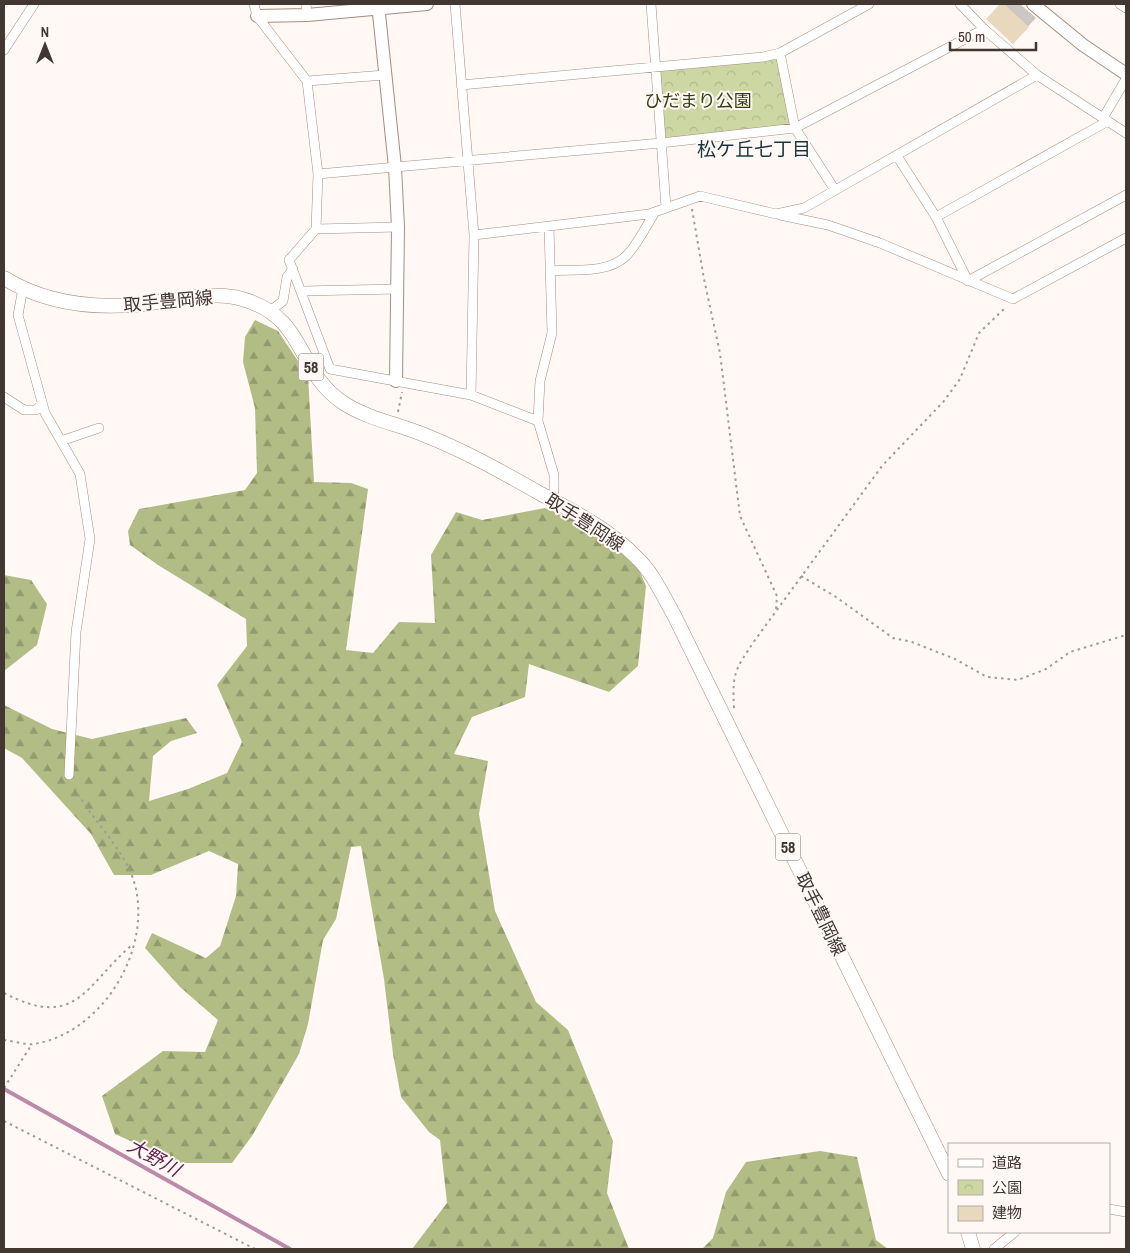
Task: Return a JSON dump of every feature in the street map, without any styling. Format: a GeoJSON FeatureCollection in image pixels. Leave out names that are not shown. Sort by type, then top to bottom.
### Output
{"type":"FeatureCollection","features":[{"type":"Feature","properties":{"kind":"main road","name":"取手豊岡線"},"geometry":{"type":"LineString","coordinates":[[4,278],[23,288],[66,303],[95,306],[130,306],[212,295],[230,296],[250,302],[270,311],[294,333],[317,377],[340,401],[367,415],[459,449],[554,500],[618,540],[639,560],[656,584],[678,624],[948,1172]]}},
{"type":"Feature","properties":{"kind":"main road"},"geometry":{"type":"LineString","coordinates":[[968,1233],[973,1249]]}},
{"type":"Feature","properties":{"kind":"street"},"geometry":{"type":"LineString","coordinates":[[4,50],[34,4]]}},
{"type":"Feature","properties":{"kind":"street"},"geometry":{"type":"LineString","coordinates":[[255,10],[427,4]]}},
{"type":"Feature","properties":{"kind":"street"},"geometry":{"type":"LineString","coordinates":[[455,4],[474,235],[471,396]]}},
{"type":"Feature","properties":{"kind":"street"},"geometry":{"type":"LineString","coordinates":[[651,4],[666,208]]}},
{"type":"Feature","properties":{"kind":"street"},"geometry":{"type":"LineString","coordinates":[[461,85],[763,56],[780,52],[868,4]]}},
{"type":"Feature","properties":{"kind":"street"},"geometry":{"type":"LineString","coordinates":[[960,4],[984,29],[1037,75],[1069,98],[1126,133]]}},
{"type":"Feature","properties":{"kind":"street"},"geometry":{"type":"LineString","coordinates":[[1033,4],[1083,46],[1126,74]]}},
{"type":"Feature","properties":{"kind":"street"},"geometry":{"type":"LineString","coordinates":[[1120,4],[1126,8]]}},
{"type":"Feature","properties":{"kind":"street"},"geometry":{"type":"LineString","coordinates":[[378,6],[395,167],[398,227],[400,382]]}},
{"type":"Feature","properties":{"kind":"street"},"geometry":{"type":"LineString","coordinates":[[255,10],[307,81],[318,174],[316,229],[289,260],[303,291],[330,370],[471,396],[538,421]]}},
{"type":"Feature","properties":{"kind":"street"},"geometry":{"type":"LineString","coordinates":[[318,174],[661,143],[795,128],[984,29]]}},
{"type":"Feature","properties":{"kind":"street"},"geometry":{"type":"LineString","coordinates":[[780,52],[795,128],[835,190]]}},
{"type":"Feature","properties":{"kind":"street"},"geometry":{"type":"LineString","coordinates":[[307,81],[385,75]]}},
{"type":"Feature","properties":{"kind":"street"},"geometry":{"type":"LineString","coordinates":[[776,214],[804,208],[1037,75]]}},
{"type":"Feature","properties":{"kind":"street"},"geometry":{"type":"LineString","coordinates":[[936,217],[1106,119],[1126,79]]}},
{"type":"Feature","properties":{"kind":"street"},"geometry":{"type":"LineString","coordinates":[[897,156],[936,217],[968,281]]}},
{"type":"Feature","properties":{"kind":"street"},"geometry":{"type":"LineString","coordinates":[[968,281],[1126,195]]}},
{"type":"Feature","properties":{"kind":"street"},"geometry":{"type":"LineString","coordinates":[[474,235],[656,212],[700,196],[828,225],[880,243],[1013,299],[1126,238]]}},
{"type":"Feature","properties":{"kind":"street"},"geometry":{"type":"LineString","coordinates":[[550,270],[601,268],[613,265],[626,256],[656,212]]}},
{"type":"Feature","properties":{"kind":"street"},"geometry":{"type":"LineString","coordinates":[[316,229],[398,227]]}},
{"type":"Feature","properties":{"kind":"street"},"geometry":{"type":"LineString","coordinates":[[549,227],[552,333],[540,381],[538,421],[554,476],[554,500]]}},
{"type":"Feature","properties":{"kind":"street"},"geometry":{"type":"LineString","coordinates":[[270,311],[283,302],[287,277],[293,269]]}},
{"type":"Feature","properties":{"kind":"street"},"geometry":{"type":"LineString","coordinates":[[23,288],[18,315],[44,413],[80,474],[90,539],[76,632],[69,775]]}},
{"type":"Feature","properties":{"kind":"street"},"geometry":{"type":"LineString","coordinates":[[303,291],[398,289]]}},
{"type":"Feature","properties":{"kind":"street"},"geometry":{"type":"LineString","coordinates":[[4,397],[24,410],[36,410],[42,404]]}},
{"type":"Feature","properties":{"kind":"street"},"geometry":{"type":"LineString","coordinates":[[61,441],[99,428]]}},
{"type":"Feature","properties":{"kind":"street"},"geometry":{"type":"LineString","coordinates":[[1110,1209],[1126,1212]]}},
{"type":"Feature","properties":{"kind":"street"},"geometry":{"type":"LineString","coordinates":[[994,1249],[1014,1233]]}},
{"type":"Feature","properties":{"kind":"path"},"geometry":{"type":"LineString","coordinates":[[690,199],[704,279],[720,353],[740,516],[777,596],[776,611]]}},
{"type":"Feature","properties":{"kind":"path"},"geometry":{"type":"LineString","coordinates":[[734,714],[733,683],[736,669],[801,576],[882,466],[944,401],[960,379],[979,333],[1013,299]]}},
{"type":"Feature","properties":{"kind":"path"},"geometry":{"type":"LineString","coordinates":[[397,416],[400,382]]}},
{"type":"Feature","properties":{"kind":"path"},"geometry":{"type":"LineString","coordinates":[[801,576],[836,597],[893,638],[912,642],[929,649],[986,677],[1018,680],[1046,669],[1070,652],[1126,635]]}},
{"type":"Feature","properties":{"kind":"path"},"geometry":{"type":"LineString","coordinates":[[4,1040],[32,1044],[67,1033],[92,1016],[124,970],[137,930],[139,904],[134,883],[121,856],[82,802],[69,775]]}},
{"type":"Feature","properties":{"kind":"path"},"geometry":{"type":"LineString","coordinates":[[4,993],[33,1006],[49,1007],[63,1005],[91,990],[132,945]]}},
{"type":"Feature","properties":{"kind":"path"},"geometry":{"type":"LineString","coordinates":[[4,1088],[32,1044]]}},
{"type":"Feature","properties":{"kind":"path"},"geometry":{"type":"LineString","coordinates":[[4,1121],[255,1249]]}},
{"type":"Feature","properties":{"kind":"green space","name":"ひだまり公園"},"geometry":{"type":"Polygon","coordinates":[[[780,53],[795,128],[661,143],[655,66],[780,53]]]}},
{"type":"Feature","properties":{"kind":"green space"},"geometry":{"type":"Polygon","coordinates":[[[255,320],[278,331],[308,376],[314,482],[351,483],[368,489],[346,650],[373,653],[399,622],[435,623],[431,555],[456,512],[482,520],[545,508],[582,523],[618,548],[637,565],[646,586],[638,666],[609,692],[529,664],[525,697],[472,717],[454,754],[488,761],[479,814],[495,911],[536,1002],[568,1030],[613,1141],[607,1193],[629,1249],[412,1249],[447,1203],[440,1140],[429,1132],[401,1097],[393,1054],[384,979],[361,846],[351,847],[336,919],[323,940],[308,1024],[299,1054],[252,1136],[232,1163],[179,1163],[115,1134],[102,1096],[163,1051],[205,1052],[218,1020],[180,987],[145,948],[152,933],[206,958],[220,946],[236,896],[238,864],[209,851],[151,875],[114,875],[91,834],[22,758],[4,748],[4,705],[52,729],[92,739],[186,718],[197,733],[171,741],[153,756],[149,801],[188,789],[227,773],[242,742],[217,685],[247,646],[246,619],[158,565],[130,545],[128,531],[139,509],[245,490],[257,473],[255,408],[243,362],[245,337],[255,320]]]}},
{"type":"Feature","properties":{"kind":"green space"},"geometry":{"type":"Polygon","coordinates":[[[4,575],[31,580],[47,604],[37,645],[4,671],[4,575]]]}},
{"type":"Feature","properties":{"kind":"green space"},"geometry":{"type":"Polygon","coordinates":[[[820,1151],[857,1157],[876,1240],[888,1249],[702,1249],[713,1238],[726,1192],[746,1162],[820,1151]]]}},
{"type":"Feature","properties":{"kind":"building"},"geometry":{"type":"Polygon","coordinates":[[[1000,4],[1004,4],[1029,27],[1013,44],[986,19],[1000,4]]]}},
{"type":"Feature","properties":{"kind":"waterway","name":"大野川"},"geometry":{"type":"LineString","coordinates":[[4,1089],[290,1249]]}},
{"type":"Feature","properties":{"kind":"district","name":"松ケ丘七丁目"},"geometry":{"type":"Point","coordinates":[754,149]}}]}
